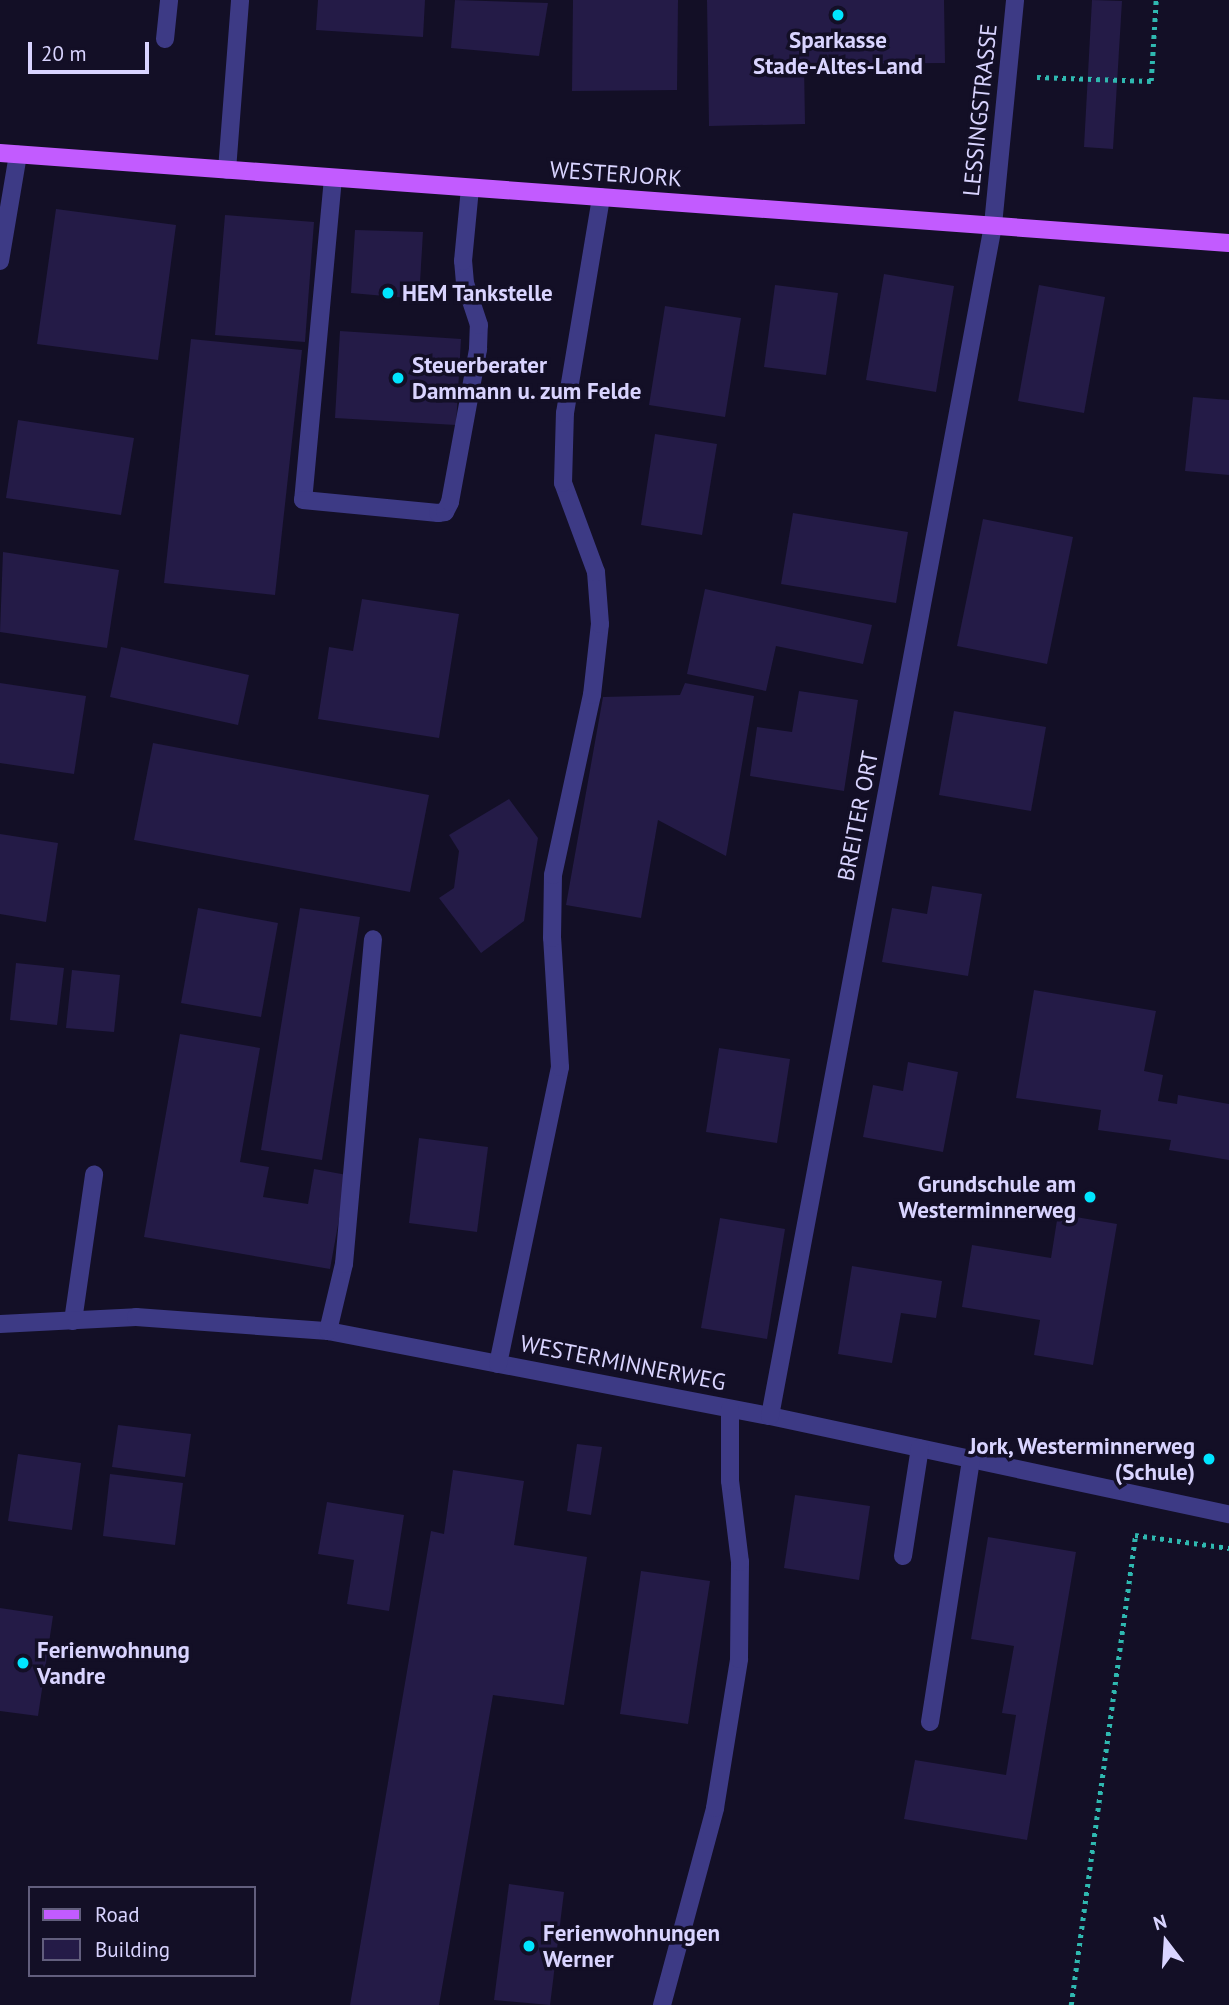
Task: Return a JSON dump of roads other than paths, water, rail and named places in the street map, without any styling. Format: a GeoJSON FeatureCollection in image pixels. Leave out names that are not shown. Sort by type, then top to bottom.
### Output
{"type":"FeatureCollection","features":[{"type":"Feature","properties":{"kind":"main road","name":"WESTERJORK"},"geometry":{"type":"LineString","coordinates":[[9,154],[1229,243]]}},
{"type":"Feature","properties":{"kind":"street"},"geometry":{"type":"LineString","coordinates":[[165,39],[169,0]]}},
{"type":"Feature","properties":{"kind":"street"},"geometry":{"type":"LineString","coordinates":[[227,170],[240,0]]}},
{"type":"Feature","properties":{"kind":"street","name":"LESSINGSTRASSE"},"geometry":{"type":"LineString","coordinates":[[993,225],[1015,0]]}},
{"type":"Feature","properties":{"kind":"street"},"geometry":{"type":"LineString","coordinates":[[0,261],[9,154]]}},
{"type":"Feature","properties":{"kind":"street"},"geometry":{"type":"LineString","coordinates":[[333,178],[303,500],[438,513],[445,512],[450,502],[478,349],[479,325],[465,283],[463,261],[470,188]]}},
{"type":"Feature","properties":{"kind":"street"},"geometry":{"type":"LineString","coordinates":[[498,1364],[560,1067],[552,939],[553,875],[592,695],[600,624],[596,572],[563,483],[565,413],[601,197]]}},
{"type":"Feature","properties":{"kind":"street","name":"BREITER ORT"},"geometry":{"type":"LineString","coordinates":[[770,1416],[993,225]]}},
{"type":"Feature","properties":{"kind":"street"},"geometry":{"type":"LineString","coordinates":[[328,1331],[344,1264],[373,939]]}},
{"type":"Feature","properties":{"kind":"street"},"geometry":{"type":"LineString","coordinates":[[73,1321],[94,1175]]}},
{"type":"Feature","properties":{"kind":"street","name":"WESTERMINNERWEG"},"geometry":{"type":"LineString","coordinates":[[0,1324],[136,1317],[328,1331],[770,1416],[1229,1514]]}},
{"type":"Feature","properties":{"kind":"street"},"geometry":{"type":"LineString","coordinates":[[662,2005],[715,1808],[739,1660],[740,1563],[730,1481],[730,1409]]}},
{"type":"Feature","properties":{"kind":"street"},"geometry":{"type":"LineString","coordinates":[[903,1556],[920,1448]]}},
{"type":"Feature","properties":{"kind":"street"},"geometry":{"type":"LineString","coordinates":[[930,1722],[971,1460]]}},
{"type":"Feature","properties":{"kind":"place","name":"Sparkasse Stade-Altes-Land"},"geometry":{"type":"Point","coordinates":[838,15]}},
{"type":"Feature","properties":{"kind":"place","name":"HEM Tankstelle"},"geometry":{"type":"Point","coordinates":[388,293]}},
{"type":"Feature","properties":{"kind":"place","name":"Steuerberater Dammann u. zum Felde"},"geometry":{"type":"Point","coordinates":[398,378]}},
{"type":"Feature","properties":{"kind":"place","name":"Grundschule am Westerminnerweg"},"geometry":{"type":"Point","coordinates":[1090,1197]}},
{"type":"Feature","properties":{"kind":"place","name":"Jork, Westerminnerweg (Schule)"},"geometry":{"type":"Point","coordinates":[1209,1459]}},
{"type":"Feature","properties":{"kind":"place","name":"Ferienwohnung Vandre"},"geometry":{"type":"Point","coordinates":[23,1663]}},
{"type":"Feature","properties":{"kind":"place","name":"Ferienwohnungen Werner"},"geometry":{"type":"Point","coordinates":[529,1946]}}]}
